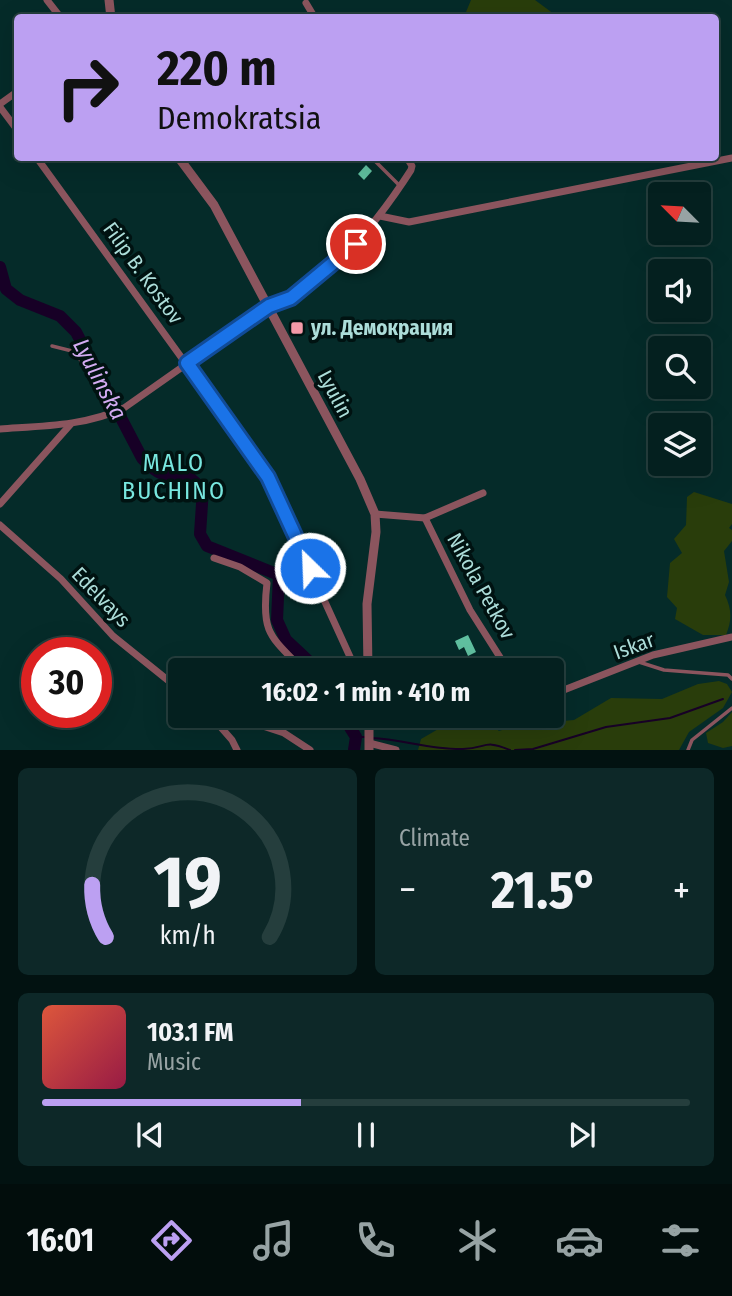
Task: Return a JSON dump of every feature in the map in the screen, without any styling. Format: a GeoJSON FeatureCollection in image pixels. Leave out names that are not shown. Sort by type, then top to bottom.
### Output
{"type":"FeatureCollection","features":[{"type":"Feature","properties":{"kind":"street"},"geometry":{"type":"LineString","coordinates":[[47,0],[58,14]]}},
{"type":"Feature","properties":{"kind":"street"},"geometry":{"type":"LineString","coordinates":[[306,3],[313,14]]}},
{"type":"Feature","properties":{"kind":"street"},"geometry":{"type":"LineString","coordinates":[[14,94],[0,105],[14,125]]}},
{"type":"Feature","properties":{"kind":"street","name":"Filip B. Kostov"},"geometry":{"type":"LineString","coordinates":[[39,161],[268,477],[351,658]]}},
{"type":"Feature","properties":{"kind":"street","name":"Lyulin"},"geometry":{"type":"LineString","coordinates":[[181,161],[214,205],[360,479],[375,514],[376,531],[367,604],[368,658]]}},
{"type":"Feature","properties":{"kind":"street"},"geometry":{"type":"LineString","coordinates":[[0,429],[69,425],[124,408],[269,306],[291,298],[325,272],[356,244],[380,216],[401,187],[412,166],[409,161]]}},
{"type":"Feature","properties":{"kind":"street"},"geometry":{"type":"LineString","coordinates":[[380,216],[409,222],[717,161]]}},
{"type":"Feature","properties":{"kind":"street"},"geometry":{"type":"LineString","coordinates":[[0,504],[69,425]]}},
{"type":"Feature","properties":{"kind":"street"},"geometry":{"type":"LineString","coordinates":[[375,514],[425,519],[483,493]]}},
{"type":"Feature","properties":{"kind":"street","name":"Nikola Petkov"},"geometry":{"type":"LineString","coordinates":[[425,519],[470,610],[500,658]]}},
{"type":"Feature","properties":{"kind":"street","name":"Edelvays"},"geometry":{"type":"LineString","coordinates":[[0,525],[61,579],[113,636],[168,680]]}},
{"type":"Feature","properties":{"kind":"street"},"geometry":{"type":"LineString","coordinates":[[214,558],[240,567],[267,583],[266,626],[291,658]]}},
{"type":"Feature","properties":{"kind":"street","name":"Iskar"},"geometry":{"type":"LineString","coordinates":[[564,690],[653,656],[732,637]]}},
{"type":"Feature","properties":{"kind":"street"},"geometry":{"type":"LineString","coordinates":[[222,728],[237,750]]}},
{"type":"Feature","properties":{"kind":"street"},"geometry":{"type":"LineString","coordinates":[[269,728],[284,733],[310,750]]}},
{"type":"Feature","properties":{"kind":"street"},"geometry":{"type":"LineString","coordinates":[[369,728],[369,746],[396,750]]}},
{"type":"Feature","properties":{"kind":"lane"},"geometry":{"type":"LineString","coordinates":[[375,161],[401,187]]}},
{"type":"Feature","properties":{"kind":"lane"},"geometry":{"type":"LineString","coordinates":[[52,346],[76,352],[109,414]]}},
{"type":"Feature","properties":{"kind":"lane"},"geometry":{"type":"LineString","coordinates":[[637,662],[664,670],[728,675],[732,679]]}},
{"type":"Feature","properties":{"kind":"lane"},"geometry":{"type":"LineString","coordinates":[[688,750],[692,740],[732,708]]}},
{"type":"Feature","properties":{"kind":"green space"},"geometry":{"type":"Polygon","coordinates":[[[471,0],[535,0],[554,14],[469,14],[466,12],[471,0]]]}},
{"type":"Feature","properties":{"kind":"green space"},"geometry":{"type":"Polygon","coordinates":[[[694,492],[732,504],[732,524],[729,528],[732,530],[732,541],[724,551],[729,582],[725,595],[730,615],[726,635],[703,635],[675,619],[677,608],[667,597],[670,563],[682,553],[674,539],[686,525],[687,497],[694,492]]]}},
{"type":"Feature","properties":{"kind":"green space"},"geometry":{"type":"Polygon","coordinates":[[[719,681],[727,684],[732,692],[723,708],[689,732],[679,750],[418,750],[421,739],[440,728],[495,728],[499,731],[508,728],[564,728],[564,721],[574,720],[611,698],[662,699],[698,684],[719,681]]]}},
{"type":"Feature","properties":{"kind":"green space"},"geometry":{"type":"Polygon","coordinates":[[[732,712],[732,746],[723,748],[708,743],[706,733],[723,722],[732,712]]]}},
{"type":"Feature","properties":{"kind":"building"},"geometry":{"type":"Polygon","coordinates":[[[366,165],[372,171],[364,180],[358,174],[366,165]]]}},
{"type":"Feature","properties":{"kind":"building"},"geometry":{"type":"Polygon","coordinates":[[[468,635],[476,652],[468,656],[464,647],[459,650],[455,641],[468,635]]]}},
{"type":"Feature","properties":{"kind":"waterway","name":"Lyulinska"},"geometry":{"type":"LineString","coordinates":[[0,267],[6,289],[20,300],[60,316],[76,332],[142,458],[163,474],[189,477],[203,489],[200,534],[207,546],[279,575],[277,620],[286,640],[305,658]]}},
{"type":"Feature","properties":{"kind":"waterway"},"geometry":{"type":"LineString","coordinates":[[515,750],[533,749],[606,727],[670,718],[723,699]]}},
{"type":"Feature","properties":{"kind":"waterway","name":"Lyulinska"},"geometry":{"type":"LineString","coordinates":[[350,728],[356,737],[354,750]]}},
{"type":"Feature","properties":{"kind":"waterway"},"geometry":{"type":"LineString","coordinates":[[356,737],[365,737]]}},
{"type":"Feature","properties":{"kind":"waterway"},"geometry":{"type":"LineString","coordinates":[[371,738],[451,749],[490,745],[510,750]]}},
{"type":"Feature","properties":{"kind":"place","name":"ул. Демокрация"},"geometry":{"type":"Point","coordinates":[297,328]}},
{"type":"Feature","properties":{"kind":"district","name":"MALO BUCHINO"},"geometry":{"type":"Point","coordinates":[174,477]}},
{"type":"Feature","properties":{"kind":"route"},"geometry":{"type":"LineString","coordinates":[[310,568],[268,477],[187,363],[269,306],[291,298],[356,244]]}}]}
